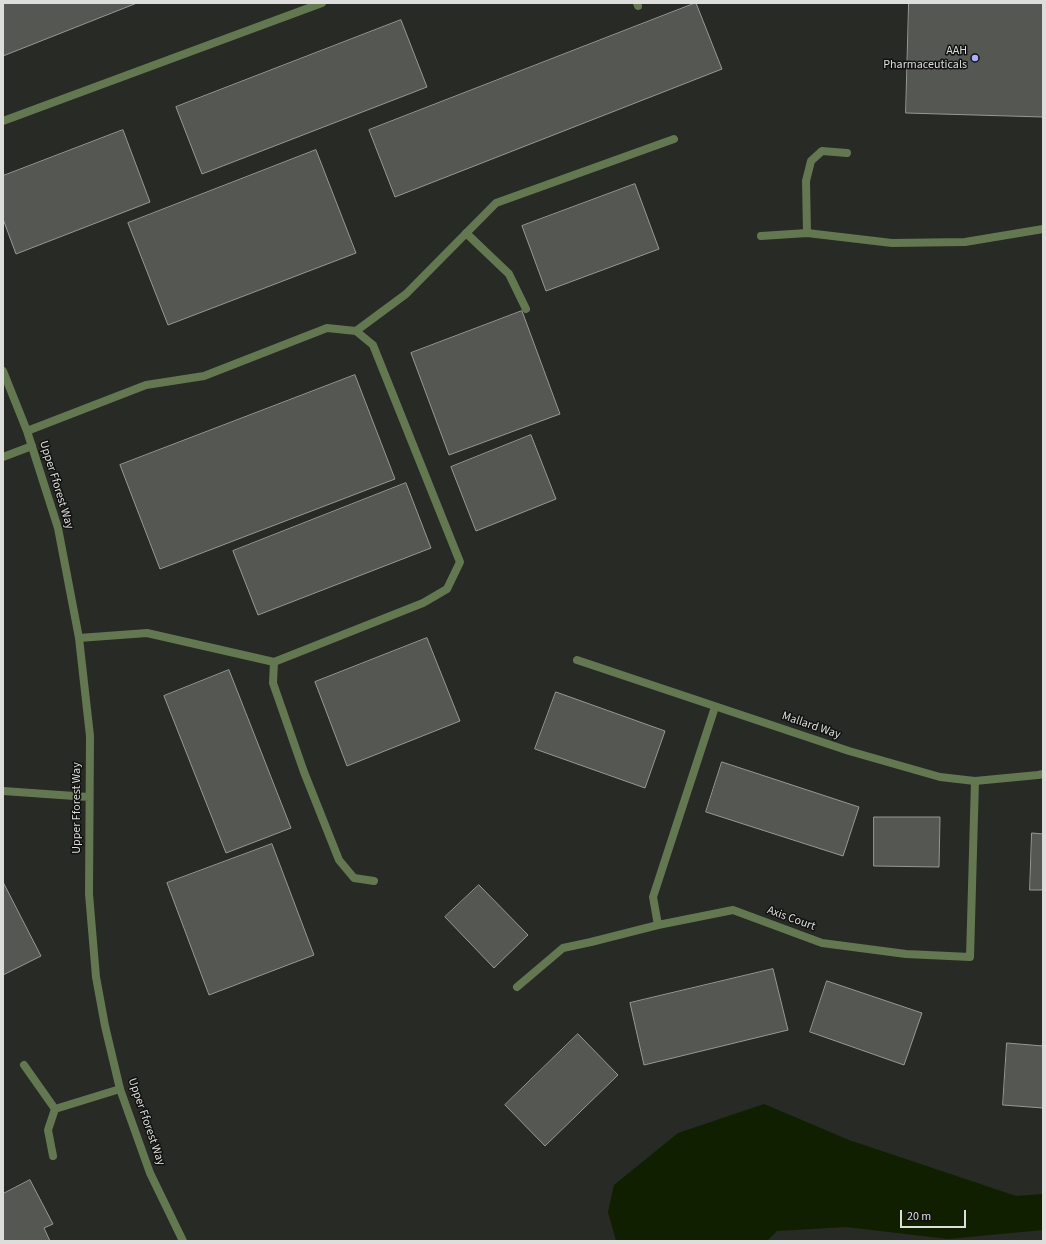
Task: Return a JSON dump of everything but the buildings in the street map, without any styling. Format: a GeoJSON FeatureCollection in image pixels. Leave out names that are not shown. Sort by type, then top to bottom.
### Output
{"type":"FeatureCollection","features":[{"type":"Feature","properties":{"kind":"street"},"geometry":{"type":"LineString","coordinates":[[3,121],[322,3]]}},
{"type":"Feature","properties":{"kind":"street"},"geometry":{"type":"LineString","coordinates":[[356,331],[406,294],[496,203],[674,139]]}},
{"type":"Feature","properties":{"kind":"street"},"geometry":{"type":"LineString","coordinates":[[807,234],[806,181],[811,161],[822,151],[848,153]]}},
{"type":"Feature","properties":{"kind":"street"},"geometry":{"type":"LineString","coordinates":[[761,236],[807,234],[892,242],[965,242],[1043,229]]}},
{"type":"Feature","properties":{"kind":"street"},"geometry":{"type":"LineString","coordinates":[[466,233],[509,274],[526,309]]}},
{"type":"Feature","properties":{"kind":"street"},"geometry":{"type":"LineString","coordinates":[[27,431],[146,385],[204,376],[327,328],[356,331],[373,344],[460,562],[447,590],[423,603],[274,662],[147,633],[79,638]]}},
{"type":"Feature","properties":{"kind":"street","name":"Upper Fforest Way"},"geometry":{"type":"LineString","coordinates":[[3,371],[27,431],[58,528],[79,638],[90,736],[89,894],[96,977],[105,1026],[120,1089],[150,1173],[183,1241]]}},
{"type":"Feature","properties":{"kind":"street"},"geometry":{"type":"LineString","coordinates":[[3,457],[32,446]]}},
{"type":"Feature","properties":{"kind":"street","name":"Mallard Way"},"geometry":{"type":"LineString","coordinates":[[577,660],[856,754],[940,777],[974,781],[1043,774]]}},
{"type":"Feature","properties":{"kind":"street"},"geometry":{"type":"LineString","coordinates":[[274,662],[273,683],[304,772],[339,860],[354,878],[374,881]]}},
{"type":"Feature","properties":{"kind":"street"},"geometry":{"type":"LineString","coordinates":[[517,987],[563,948],[658,925],[653,897],[716,707]]}},
{"type":"Feature","properties":{"kind":"street","name":"Axis Court"},"geometry":{"type":"LineString","coordinates":[[658,925],[733,910],[822,943],[906,954],[970,956],[974,781]]}},
{"type":"Feature","properties":{"kind":"street"},"geometry":{"type":"LineString","coordinates":[[3,791],[89,797]]}},
{"type":"Feature","properties":{"kind":"street"},"geometry":{"type":"LineString","coordinates":[[24,1065],[55,1109]]}},
{"type":"Feature","properties":{"kind":"street"},"geometry":{"type":"LineString","coordinates":[[55,1109],[120,1089]]}},
{"type":"Feature","properties":{"kind":"street"},"geometry":{"type":"LineString","coordinates":[[53,1156],[48,1130],[55,1109]]}},
{"type":"Feature","properties":{"kind":"shaded area"},"geometry":{"type":"Polygon","coordinates":[[[764,1104],[849,1140],[1016,1196],[1043,1194],[1043,1230],[948,1239],[846,1227],[777,1231],[767,1241],[616,1241],[608,1212],[614,1185],[678,1133],[764,1104]]]}},
{"type":"Feature","properties":{"kind":"place","name":"AAH Pharmaceuticals"},"geometry":{"type":"Point","coordinates":[975,58]}}]}
